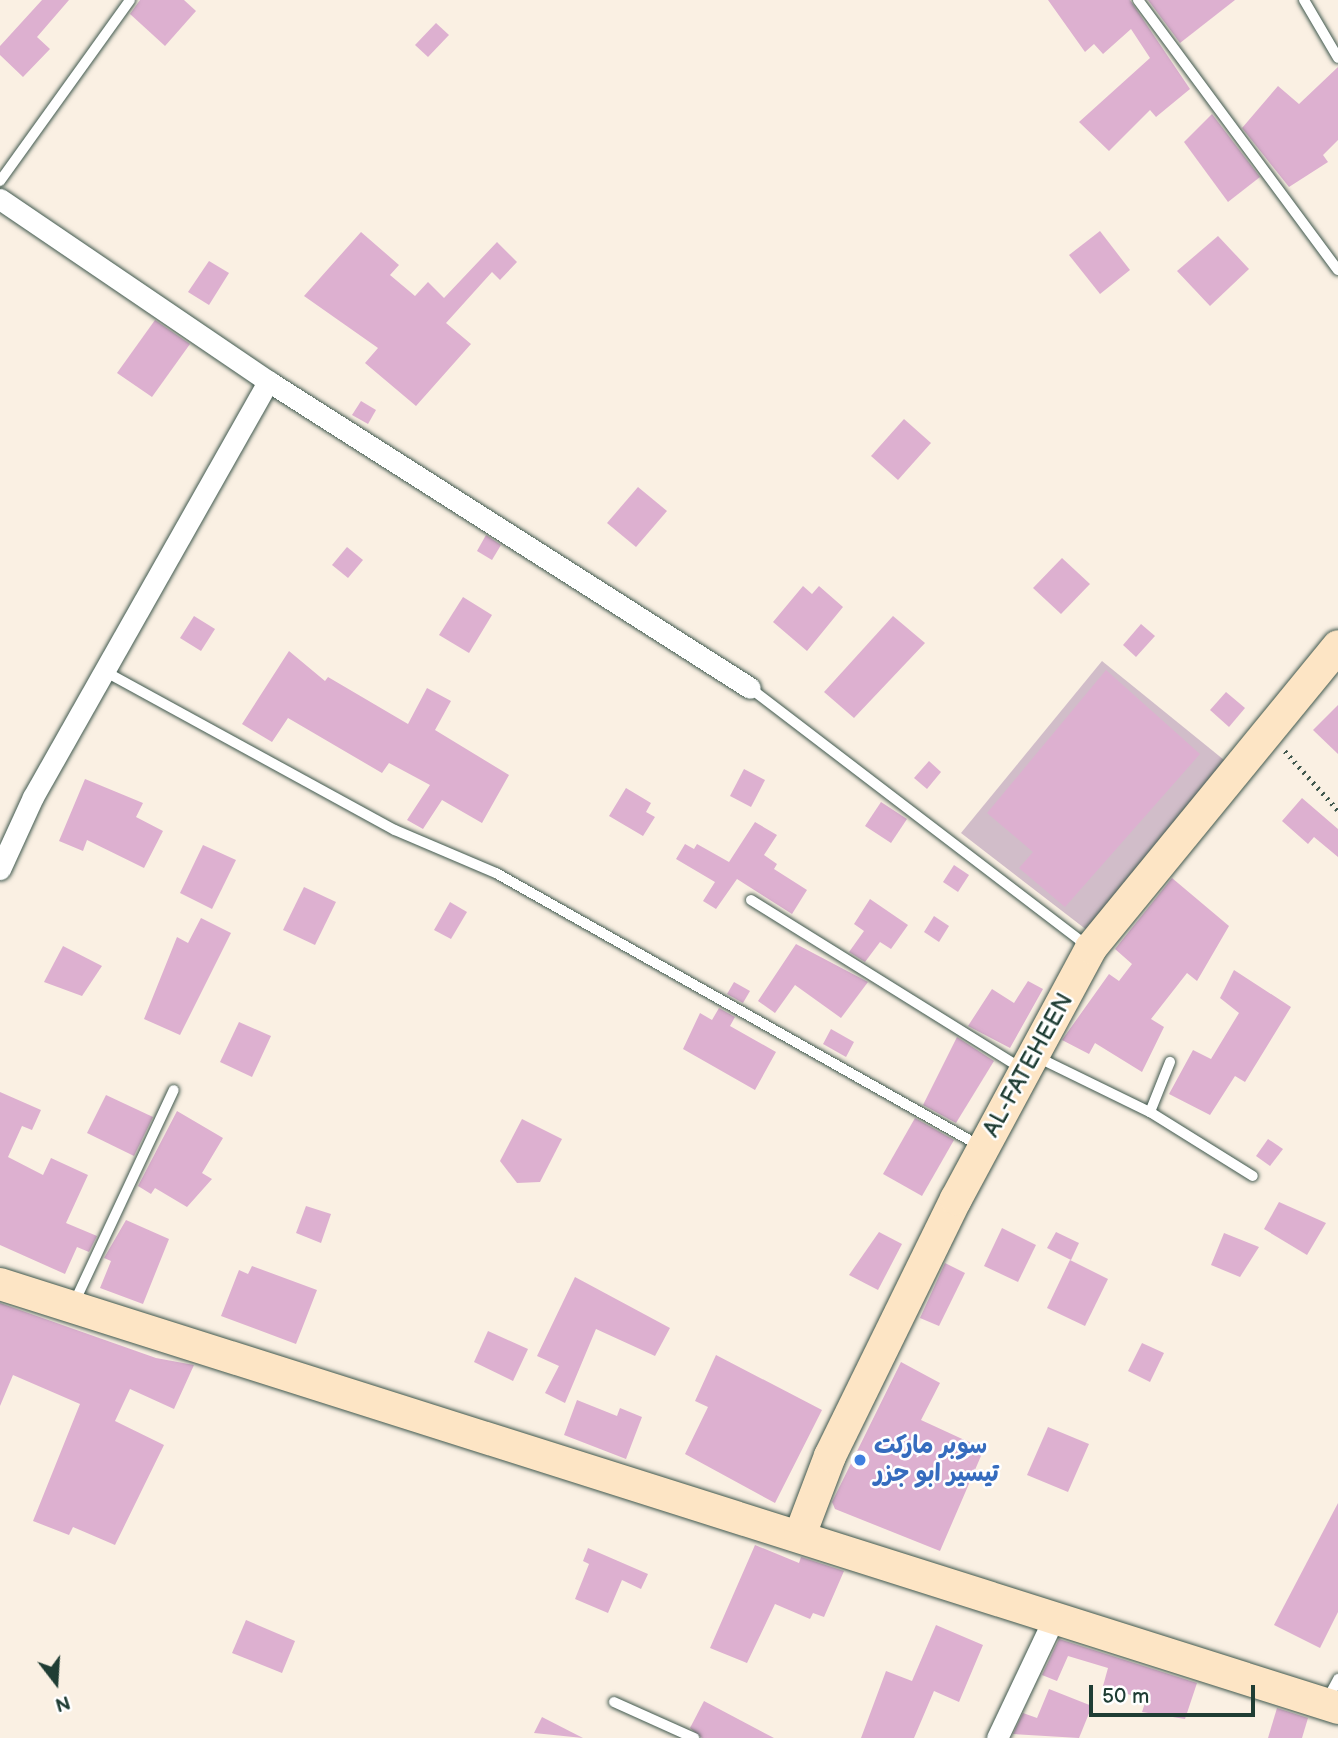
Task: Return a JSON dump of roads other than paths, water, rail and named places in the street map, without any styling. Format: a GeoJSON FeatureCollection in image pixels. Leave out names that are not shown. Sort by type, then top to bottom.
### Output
{"type":"FeatureCollection","features":[{"type":"Feature","properties":{"kind":"street"},"geometry":{"type":"LineString","coordinates":[[0,199],[268,381],[750,688]]}},
{"type":"Feature","properties":{"kind":"street"},"geometry":{"type":"LineString","coordinates":[[0,869],[33,797],[268,381]]}},
{"type":"Feature","properties":{"kind":"street","name":"AL-FATEHEEN"},"geometry":{"type":"LineString","coordinates":[[800,1535],[830,1456],[983,1147],[1091,948],[1265,730],[1338,646]]}},
{"type":"Feature","properties":{"kind":"street"},"geometry":{"type":"LineString","coordinates":[[0,1284],[74,1303],[1054,1618],[1334,1696]]}},
{"type":"Feature","properties":{"kind":"street"},"geometry":{"type":"LineString","coordinates":[[997,1738],[1054,1618]]}},
{"type":"Feature","properties":{"kind":"lane"},"geometry":{"type":"LineString","coordinates":[[0,181],[130,0]]}},
{"type":"Feature","properties":{"kind":"lane"},"geometry":{"type":"LineString","coordinates":[[1138,0],[1338,270]]}},
{"type":"Feature","properties":{"kind":"lane"},"geometry":{"type":"LineString","coordinates":[[1304,0],[1338,58]]}},
{"type":"Feature","properties":{"kind":"lane"},"geometry":{"type":"LineString","coordinates":[[106,672],[396,830],[496,873],[983,1147]]}},
{"type":"Feature","properties":{"kind":"lane"},"geometry":{"type":"LineString","coordinates":[[750,688],[1091,948]]}},
{"type":"Feature","properties":{"kind":"lane"},"geometry":{"type":"LineString","coordinates":[[751,900],[1030,1063],[1150,1112],[1253,1176]]}},
{"type":"Feature","properties":{"kind":"lane"},"geometry":{"type":"LineString","coordinates":[[1150,1112],[1170,1062]]}},
{"type":"Feature","properties":{"kind":"lane"},"geometry":{"type":"LineString","coordinates":[[74,1303],[174,1090]]}},
{"type":"Feature","properties":{"kind":"lane"},"geometry":{"type":"LineString","coordinates":[[614,1702],[694,1738]]}},
{"type":"Feature","properties":{"kind":"place","name":"سوبر ماركت تيسير ابو جزر"},"geometry":{"type":"Point","coordinates":[860,1460]}}]}
